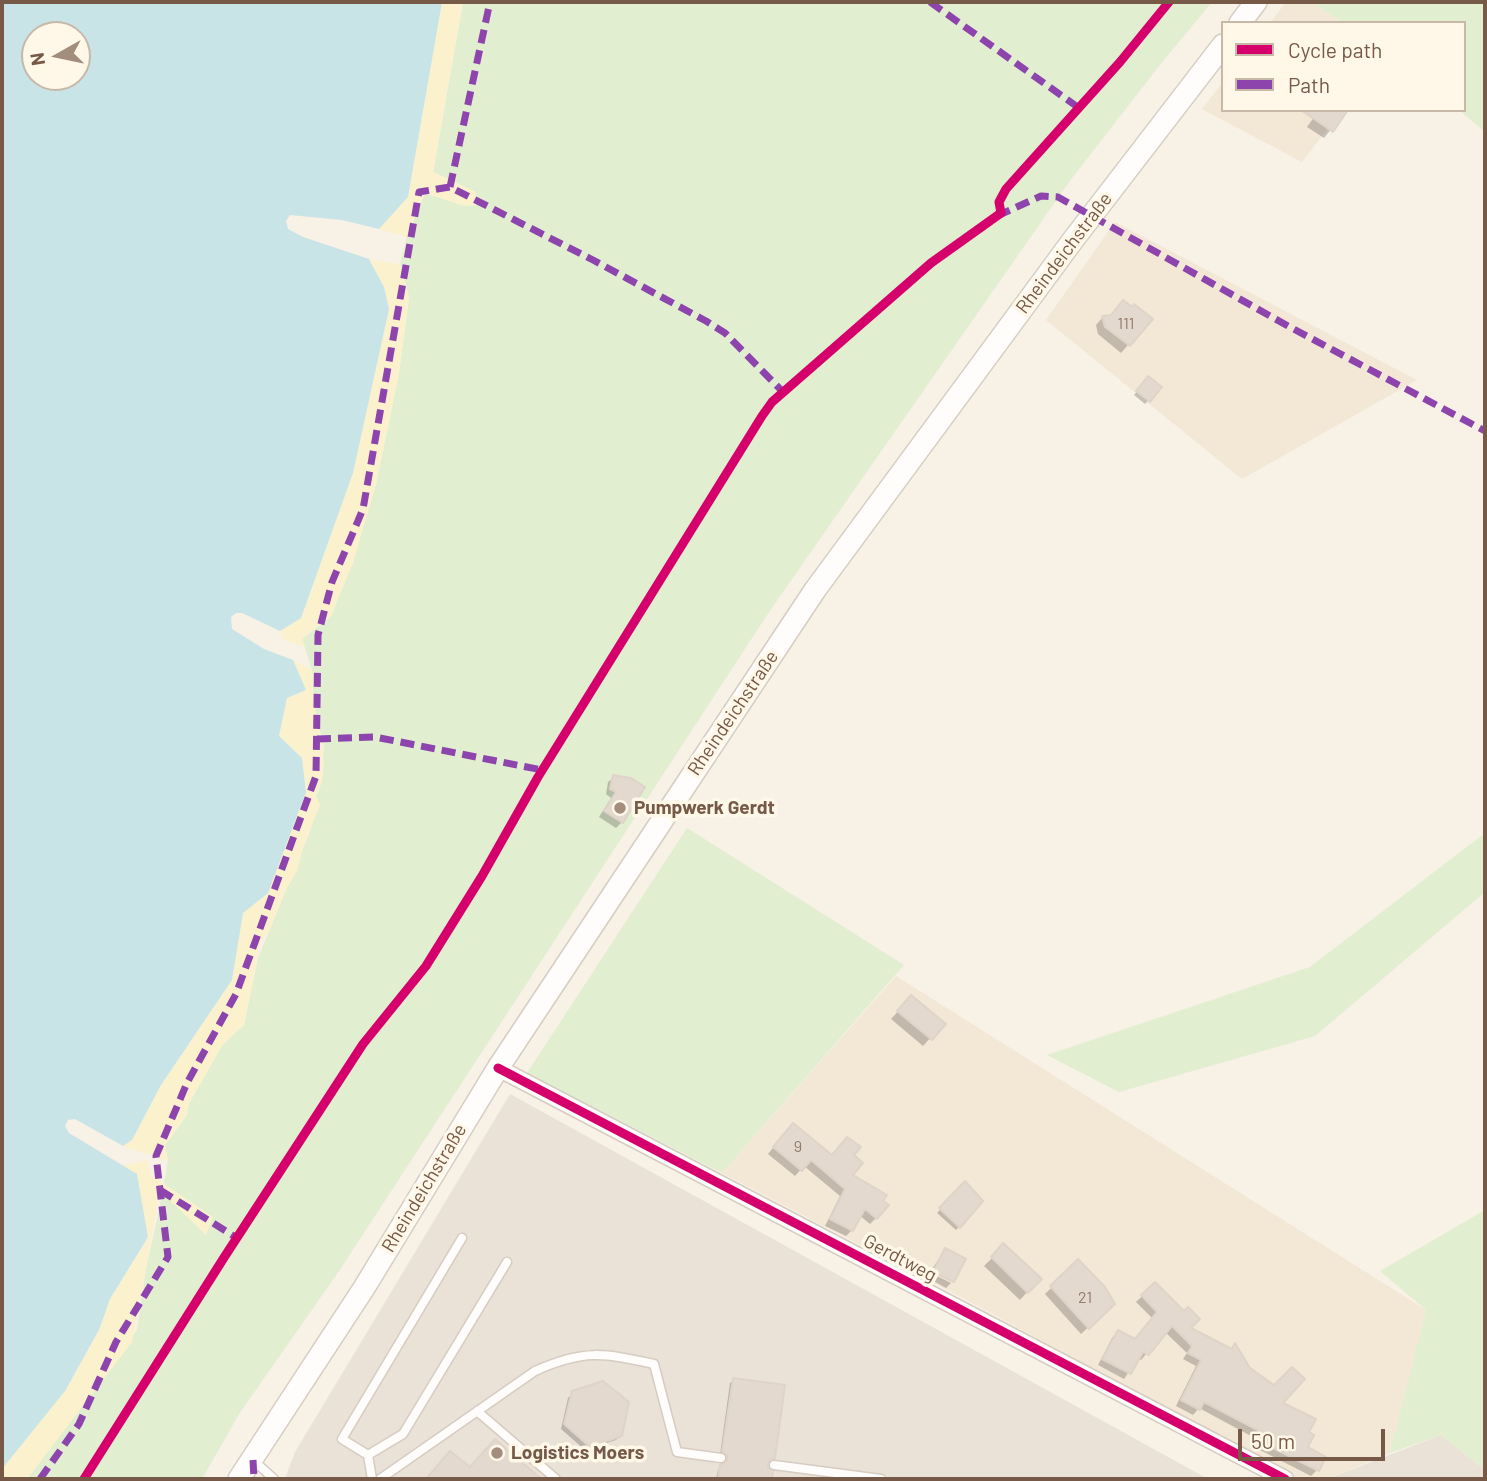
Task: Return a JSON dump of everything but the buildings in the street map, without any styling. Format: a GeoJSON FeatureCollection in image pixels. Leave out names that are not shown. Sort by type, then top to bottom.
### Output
{"type":"FeatureCollection","features":[{"type":"Feature","properties":{"kind":"main road"},"geometry":{"type":"LineString","coordinates":[[1242,21],[1256,2]]}},
{"type":"Feature","properties":{"kind":"main road","name":"Rheindeichstraße"},"geometry":{"type":"LineString","coordinates":[[239,1479],[364,1288],[498,1068],[814,590],[1073,240],[1221,49]]}},
{"type":"Feature","properties":{"kind":"street","name":"Gerdtweg"},"geometry":{"type":"LineString","coordinates":[[498,1068],[1285,1479]]}},
{"type":"Feature","properties":{"kind":"lane"},"geometry":{"type":"LineString","coordinates":[[372,1479],[368,1455],[342,1439],[462,1238]]}},
{"type":"Feature","properties":{"kind":"lane"},"geometry":{"type":"LineString","coordinates":[[368,1455],[403,1434],[507,1262]]}},
{"type":"Feature","properties":{"kind":"lane"},"geometry":{"type":"LineString","coordinates":[[380,1479],[535,1371],[559,1360],[583,1354],[607,1354],[654,1364],[677,1452],[721,1458]]}},
{"type":"Feature","properties":{"kind":"lane"},"geometry":{"type":"LineString","coordinates":[[477,1411],[556,1479]]}},
{"type":"Feature","properties":{"kind":"lane"},"geometry":{"type":"LineString","coordinates":[[253,1460],[274,1479]]}},
{"type":"Feature","properties":{"kind":"lane"},"geometry":{"type":"LineString","coordinates":[[774,1465],[881,1479]]}},
{"type":"Feature","properties":{"kind":"shaded area"},"geometry":{"type":"Polygon","coordinates":[[[1286,2],[1312,2],[1340,21],[1272,21],[1286,2]]]}},
{"type":"Feature","properties":{"kind":"shaded area"},"geometry":{"type":"Polygon","coordinates":[[[1221,85],[1221,112],[1340,112],[1302,162],[1202,109],[1221,85]]]}},
{"type":"Feature","properties":{"kind":"shaded area"},"geometry":{"type":"Polygon","coordinates":[[[1115,222],[1417,380],[1242,479],[1046,320],[1115,222]]]}},
{"type":"Feature","properties":{"kind":"shaded area"},"geometry":{"type":"Polygon","coordinates":[[[896,976],[1426,1310],[1390,1453],[1327,1479],[1288,1479],[997,1316],[722,1173],[896,976]]]}},
{"type":"Feature","properties":{"kind":"shaded area"},"geometry":{"type":"Polygon","coordinates":[[[510,1094],[1208,1479],[285,1479],[295,1452],[510,1094]]]}},
{"type":"Feature","properties":{"kind":"shaded area"},"geometry":{"type":"Polygon","coordinates":[[[1441,1435],[1485,1470],[1485,1479],[1327,1479],[1441,1435]]]}},
{"type":"Feature","properties":{"kind":"green space"},"geometry":{"type":"Polygon","coordinates":[[[463,2],[1212,2],[1069,182],[769,612],[339,1271],[239,1414],[202,1479],[27,1479],[137,1330],[147,1263],[168,1161],[165,1145],[187,1115],[189,1103],[223,1044],[244,1025],[258,958],[311,829],[316,796],[320,788],[324,746],[314,707],[312,670],[302,639],[331,616],[376,484],[399,373],[409,297],[400,264],[407,237],[425,193],[465,206],[476,192],[433,172],[463,2]]]}},
{"type":"Feature","properties":{"kind":"green space"},"geometry":{"type":"Polygon","coordinates":[[[1312,2],[1485,2],[1485,132],[1461,112],[1466,112],[1466,21],[1340,21],[1312,2]]]}},
{"type":"Feature","properties":{"kind":"green space"},"geometry":{"type":"Polygon","coordinates":[[[687,828],[904,965],[722,1173],[527,1073],[687,828]]]}},
{"type":"Feature","properties":{"kind":"green space"},"geometry":{"type":"Polygon","coordinates":[[[1485,833],[1485,892],[1315,1036],[1119,1092],[1047,1055],[1310,967],[1485,833]]]}},
{"type":"Feature","properties":{"kind":"green space"},"geometry":{"type":"Polygon","coordinates":[[[1485,1210],[1485,1470],[1441,1435],[1390,1453],[1426,1310],[1380,1271],[1485,1210]]]}},
{"type":"Feature","properties":{"kind":"sand"},"geometry":{"type":"Polygon","coordinates":[[[442,2],[463,2],[433,172],[476,192],[476,205],[465,206],[425,193],[407,237],[379,229],[408,197],[442,2]]]}},
{"type":"Feature","properties":{"kind":"sand"},"geometry":{"type":"Polygon","coordinates":[[[369,259],[400,264],[409,297],[399,373],[376,484],[353,563],[331,616],[302,638],[305,647],[283,639],[280,631],[301,618],[353,473],[389,309],[384,287],[369,259]]]}},
{"type":"Feature","properties":{"kind":"sand"},"geometry":{"type":"Polygon","coordinates":[[[293,660],[312,670],[314,704],[324,763],[316,796],[320,805],[304,844],[297,871],[284,893],[271,927],[260,944],[244,1025],[223,1044],[189,1103],[187,1115],[165,1145],[168,1161],[123,1146],[132,1140],[161,1085],[232,980],[243,913],[306,792],[302,758],[279,737],[287,698],[306,690],[293,660]]]}},
{"type":"Feature","properties":{"kind":"sand"},"geometry":{"type":"Polygon","coordinates":[[[147,1160],[151,1175],[213,1217],[206,1235],[160,1191],[132,1342],[27,1479],[2,1479],[2,1469],[65,1391],[99,1330],[110,1299],[148,1238],[137,1174],[123,1166],[147,1160]]]}},
{"type":"Feature","properties":{"kind":"water"},"geometry":{"type":"Polygon","coordinates":[[[2,2],[442,2],[408,197],[379,229],[342,220],[290,215],[286,221],[288,229],[303,237],[369,259],[384,287],[389,309],[353,473],[301,618],[280,631],[242,613],[231,617],[232,629],[264,649],[293,660],[306,690],[287,698],[279,736],[302,758],[306,792],[268,893],[243,913],[232,980],[161,1085],[132,1140],[123,1146],[75,1119],[68,1120],[65,1126],[69,1133],[137,1174],[148,1237],[110,1299],[99,1330],[65,1391],[2,1469],[2,2]]]}},
{"type":"Feature","properties":{"kind":"marked path"},"geometry":{"type":"LineString","coordinates":[[450,187],[490,2]]}},
{"type":"Feature","properties":{"kind":"marked path"},"geometry":{"type":"LineString","coordinates":[[930,2],[1079,108]]}},
{"type":"Feature","properties":{"kind":"marked path"},"geometry":{"type":"LineString","coordinates":[[40,1479],[79,1424],[116,1342],[168,1257],[156,1156],[187,1083],[236,994],[316,776],[318,635],[332,582],[363,509],[419,192],[450,187],[706,321],[725,333],[784,393]]}},
{"type":"Feature","properties":{"kind":"marked path"},"geometry":{"type":"LineString","coordinates":[[997,216],[1041,196],[1058,197],[1288,326],[1485,431]]}},
{"type":"Feature","properties":{"kind":"marked path"},"geometry":{"type":"LineString","coordinates":[[317,739],[375,737],[542,770]]}},
{"type":"Feature","properties":{"kind":"marked path"},"geometry":{"type":"LineString","coordinates":[[160,1190],[237,1238]]}},
{"type":"Feature","properties":{"kind":"marked path"},"geometry":{"type":"LineString","coordinates":[[253,1460],[254,1479]]}},
{"type":"Feature","properties":{"kind":"cycle path"},"geometry":{"type":"LineString","coordinates":[[84,1479],[363,1044],[426,966],[482,876],[538,777],[772,402],[931,263],[1001,213],[999,202],[1006,189],[1120,62],[1169,2]]}},
{"type":"Feature","properties":{"kind":"cycle path"},"geometry":{"type":"LineString","coordinates":[[498,1068],[1285,1479]]}},
{"type":"Feature","properties":{"kind":"place","name":"Pumpwerk Gerdt"},"geometry":{"type":"Point","coordinates":[620,808]}},
{"type":"Feature","properties":{"kind":"place","name":"Logistics Moers"},"geometry":{"type":"Point","coordinates":[497,1453]}}]}
